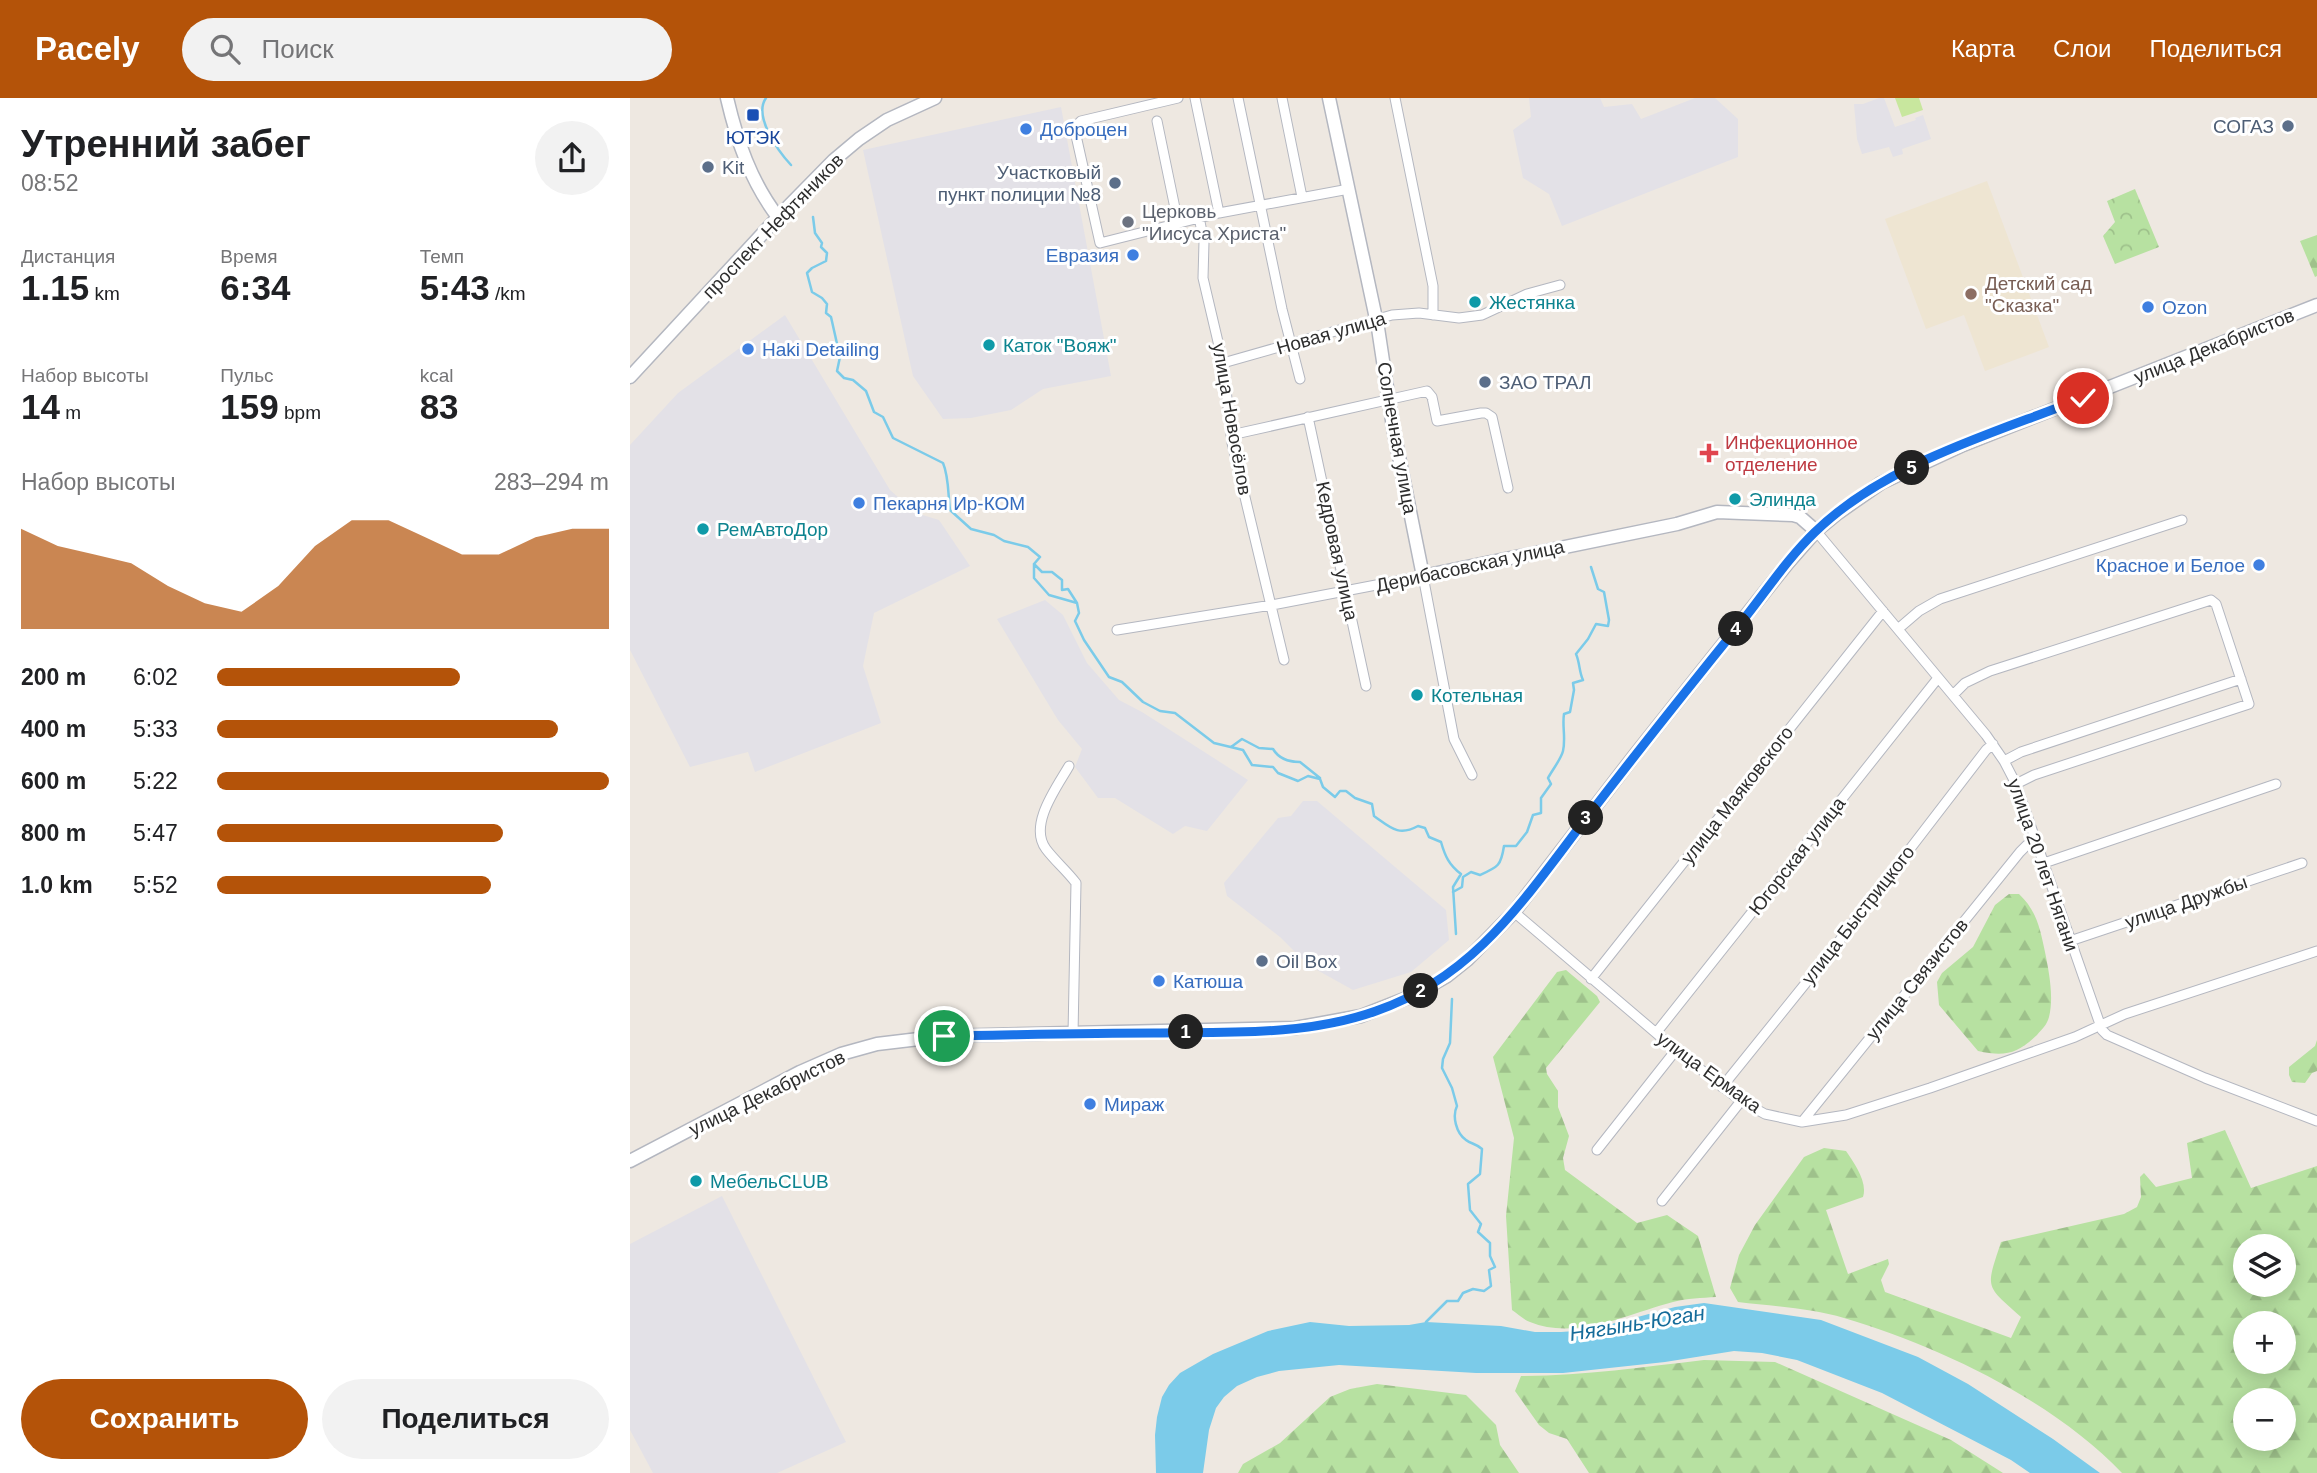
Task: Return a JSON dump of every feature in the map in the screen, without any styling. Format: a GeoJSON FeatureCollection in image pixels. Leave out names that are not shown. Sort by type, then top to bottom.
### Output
{"type":"FeatureCollection","features":[{"type":"Feature","properties":{"kind":"main road"},"geometry":{"type":"LineString","coordinates":[[727,98],[748,169],[759,191],[778,218]]}},
{"type":"Feature","properties":{"kind":"main road","name":"проспект Нефтяников"},"geometry":{"type":"LineString","coordinates":[[630,377],[834,160],[887,120],[935,98]]}},
{"type":"Feature","properties":{"kind":"main road","name":"Солнечная улица"},"geometry":{"type":"LineString","coordinates":[[1329,98],[1376,319],[1393,427],[1423,576]]}},
{"type":"Feature","properties":{"kind":"main road","name":"улица Декабристов"},"geometry":{"type":"LineString","coordinates":[[630,1161],[800,1072],[860,1048],[918,1038],[1273,1030],[1361,1016],[1395,1004],[1447,976],[1482,946],[1514,912],[1787,564],[1816,531],[1860,497],[1903,471],[1963,445],[2317,305]]}},
{"type":"Feature","properties":{"kind":"main road","name":"Дерибасовская улица"},"geometry":{"type":"LineString","coordinates":[[1423,576],[1677,524],[1717,512],[1793,514],[1816,531]]}},
{"type":"Feature","properties":{"kind":"street"},"geometry":{"type":"LineString","coordinates":[[1178,98],[1081,121],[1076,125],[1075,131],[1100,243],[1219,212],[1349,190]]}},
{"type":"Feature","properties":{"kind":"street"},"geometry":{"type":"LineString","coordinates":[[1195,98],[1219,212]]}},
{"type":"Feature","properties":{"kind":"street"},"geometry":{"type":"LineString","coordinates":[[1238,98],[1282,309],[1300,379]]}},
{"type":"Feature","properties":{"kind":"street"},"geometry":{"type":"LineString","coordinates":[[1282,98],[1302,197]]}},
{"type":"Feature","properties":{"kind":"street"},"geometry":{"type":"LineString","coordinates":[[1395,98],[1433,286],[1433,315]]}},
{"type":"Feature","properties":{"kind":"street"},"geometry":{"type":"LineString","coordinates":[[1157,121],[1175,213]]}},
{"type":"Feature","properties":{"kind":"street","name":"улица Новосёлов"},"geometry":{"type":"LineString","coordinates":[[1199,217],[1204,242],[1203,278],[1223,363],[1231,435],[1284,660]]}},
{"type":"Feature","properties":{"kind":"street","name":"Новая улица"},"geometry":{"type":"LineString","coordinates":[[1223,363],[1376,319],[1407,313],[1459,318],[1482,315],[1527,294],[1560,285]]}},
{"type":"Feature","properties":{"kind":"street"},"geometry":{"type":"LineString","coordinates":[[1231,435],[1427,391],[1432,397],[1437,421],[1481,413],[1489,415],[1508,488]]}},
{"type":"Feature","properties":{"kind":"street","name":"Кедровая улица"},"geometry":{"type":"LineString","coordinates":[[1308,417],[1366,686]]}},
{"type":"Feature","properties":{"kind":"street"},"geometry":{"type":"LineString","coordinates":[[1898,629],[1919,611],[1940,599],[2182,520]]}},
{"type":"Feature","properties":{"kind":"street","name":"улица 20 лет Нягани"},"geometry":{"type":"LineString","coordinates":[[1816,531],[1953,695],[2004,761],[2016,784],[2037,840],[2099,1026]]}},
{"type":"Feature","properties":{"kind":"street","name":"Дерибасовская улица"},"geometry":{"type":"LineString","coordinates":[[1117,629],[1272,605],[1423,576]]}},
{"type":"Feature","properties":{"kind":"street","name":"Солнечная улица"},"geometry":{"type":"LineString","coordinates":[[1423,576],[1454,739],[1472,775]]}},
{"type":"Feature","properties":{"kind":"street"},"geometry":{"type":"LineString","coordinates":[[1953,695],[1965,683],[1990,671],[2211,600],[2216,604],[2249,704],[2034,775],[2016,784]]}},
{"type":"Feature","properties":{"kind":"street","name":"улица Маяковского"},"geometry":{"type":"LineString","coordinates":[[1591,979],[1883,611]]}},
{"type":"Feature","properties":{"kind":"street","name":"Югорская улица"},"geometry":{"type":"LineString","coordinates":[[1656,1033],[1938,678]]}},
{"type":"Feature","properties":{"kind":"street"},"geometry":{"type":"LineString","coordinates":[[2004,761],[2021,752],[2241,679]]}},
{"type":"Feature","properties":{"kind":"street","name":"улица Быстрицкого"},"geometry":{"type":"LineString","coordinates":[[1723,1087],[1993,744]]}},
{"type":"Feature","properties":{"kind":"street"},"geometry":{"type":"LineString","coordinates":[[1069,766],[1042,818],[1040,832],[1045,846],[1076,883],[1073,1034]]}},
{"type":"Feature","properties":{"kind":"street"},"geometry":{"type":"LineString","coordinates":[[2044,863],[2276,784]]}},
{"type":"Feature","properties":{"kind":"street","name":"улица Связистов"},"geometry":{"type":"LineString","coordinates":[[1802,1122],[2020,852],[2037,840]]}},
{"type":"Feature","properties":{"kind":"street","name":"улица Дружбы"},"geometry":{"type":"LineString","coordinates":[[2070,941],[2302,863]]}},
{"type":"Feature","properties":{"kind":"street","name":"улица Ермака"},"geometry":{"type":"LineString","coordinates":[[1514,912],[1676,1050],[1741,1101],[1765,1114],[1802,1122],[1846,1115],[1930,1088],[2075,1037],[2125,1014],[2317,951]]}},
{"type":"Feature","properties":{"kind":"street"},"geometry":{"type":"LineString","coordinates":[[2099,1026],[2107,1035],[2205,1078],[2317,1121]]}},
{"type":"Feature","properties":{"kind":"street"},"geometry":{"type":"LineString","coordinates":[[1597,1150],[1676,1050]]}},
{"type":"Feature","properties":{"kind":"street"},"geometry":{"type":"LineString","coordinates":[[1662,1201],[1741,1101]]}},
{"type":"Feature","properties":{"kind":"shaded area"},"geometry":{"type":"Polygon","coordinates":[[[1529,98],[1600,98],[1604,107],[1632,104],[1641,119],[1695,98],[1715,98],[1738,119],[1738,157],[1562,226],[1549,194],[1523,178],[1513,130],[1531,117],[1529,98]]]}},
{"type":"Feature","properties":{"kind":"shaded area"},"geometry":{"type":"Polygon","coordinates":[[[1884,98],[1895,127],[1923,115],[1931,139],[1902,149],[1903,154],[1893,157],[1889,147],[1862,154],[1857,139],[1854,104],[1863,104],[1884,98]]]}},
{"type":"Feature","properties":{"kind":"shaded area"},"geometry":{"type":"Polygon","coordinates":[[[1061,107],[1111,376],[1043,389],[1011,410],[971,418],[943,419],[913,376],[863,150],[1061,107]]]}},
{"type":"Feature","properties":{"kind":"shaded area","name":"Детский сад \"Сказка\""},"geometry":{"type":"Polygon","coordinates":[[[1987,181],[2049,347],[1985,371],[1964,315],[1926,329],[1885,219],[1987,181]]]}},
{"type":"Feature","properties":{"kind":"shaded area"},"geometry":{"type":"Polygon","coordinates":[[[785,315],[890,490],[916,513],[939,520],[970,566],[874,613],[863,666],[881,723],[755,772],[748,752],[690,767],[630,650],[630,445],[678,393],[785,315]]]}},
{"type":"Feature","properties":{"kind":"shaded area"},"geometry":{"type":"Polygon","coordinates":[[[1045,600],[1063,615],[1087,663],[1119,700],[1248,780],[1207,831],[1185,826],[1173,834],[1115,798],[1098,798],[1075,767],[1082,749],[1058,720],[997,619],[1045,600]]]}},
{"type":"Feature","properties":{"kind":"shaded area"},"geometry":{"type":"Polygon","coordinates":[[[1303,801],[1317,801],[1446,910],[1449,940],[1411,972],[1353,990],[1308,965],[1280,937],[1227,896],[1224,883],[1278,818],[1291,816],[1303,801]]]}},
{"type":"Feature","properties":{"kind":"shaded area"},"geometry":{"type":"Polygon","coordinates":[[[722,1196],[846,1442],[777,1473],[653,1473],[630,1430],[630,1244],[722,1196]]]}},
{"type":"Feature","properties":{"kind":"green space"},"geometry":{"type":"Polygon","coordinates":[[[1895,98],[1919,98],[1923,110],[1902,117],[1895,98]]]}},
{"type":"Feature","properties":{"kind":"green space"},"geometry":{"type":"Polygon","coordinates":[[[2135,189],[2159,247],[2115,264],[2103,236],[2115,222],[2107,201],[2135,189]]]}},
{"type":"Feature","properties":{"kind":"green space"},"geometry":{"type":"Polygon","coordinates":[[[2317,235],[2317,276],[2315,277],[2300,241],[2317,235]]]}},
{"type":"Feature","properties":{"kind":"green space"},"geometry":{"type":"Polygon","coordinates":[[[2009,894],[2019,894],[2037,921],[2049,976],[2050,1009],[2044,1027],[2023,1046],[2003,1054],[1987,1053],[1978,1051],[1939,1005],[1937,982],[1942,973],[1973,947],[1995,905],[2009,894]]]}},
{"type":"Feature","properties":{"kind":"green space"},"geometry":{"type":"Polygon","coordinates":[[[1566,970],[1597,996],[1600,1002],[1546,1068],[1558,1091],[1558,1107],[1569,1136],[1563,1158],[1565,1170],[1637,1223],[1667,1215],[1698,1236],[1716,1297],[1678,1301],[1584,1327],[1548,1327],[1530,1322],[1512,1310],[1506,1216],[1514,1138],[1493,1057],[1557,972],[1566,970]]]}},
{"type":"Feature","properties":{"kind":"green space"},"geometry":{"type":"Polygon","coordinates":[[[2317,1040],[2317,1071],[2312,1073],[2305,1083],[2292,1082],[2289,1067],[2315,1046],[2317,1040]]]}},
{"type":"Feature","properties":{"kind":"green space"},"geometry":{"type":"Polygon","coordinates":[[[2225,1130],[2251,1188],[2317,1166],[2317,1473],[2122,1473],[2063,1422],[1993,1379],[1956,1360],[1880,1330],[1832,1315],[1738,1302],[1730,1288],[1739,1255],[1755,1225],[1804,1157],[1824,1148],[1846,1151],[1864,1185],[1863,1197],[1826,1210],[1848,1274],[1888,1259],[1889,1264],[1881,1280],[1885,1292],[2011,1338],[2021,1317],[1994,1291],[1991,1278],[2001,1242],[2124,1214],[2137,1207],[2141,1197],[2140,1177],[2144,1173],[2156,1187],[2192,1178],[2187,1143],[2225,1130]]]}},
{"type":"Feature","properties":{"kind":"green space"},"geometry":{"type":"Polygon","coordinates":[[[1704,1360],[1775,1362],[1951,1440],[2003,1473],[1589,1473],[1567,1439],[1549,1433],[1539,1425],[1515,1391],[1521,1376],[1590,1373],[1704,1360]]]}},
{"type":"Feature","properties":{"kind":"green space"},"geometry":{"type":"Polygon","coordinates":[[[1377,1384],[1466,1395],[1496,1425],[1500,1445],[1519,1473],[1238,1473],[1243,1464],[1280,1443],[1330,1397],[1350,1389],[1377,1384]]]}},
{"type":"Feature","properties":{"kind":"water","name":"Нягынь-Юган"},"geometry":{"type":"Polygon","coordinates":[[[1704,1303],[1821,1320],[1918,1357],[1968,1384],[2100,1473],[2030,1473],[2011,1460],[1882,1393],[1797,1360],[1734,1351],[1665,1362],[1563,1373],[1476,1373],[1339,1365],[1279,1371],[1237,1386],[1224,1397],[1216,1408],[1209,1430],[1203,1473],[1156,1473],[1157,1417],[1162,1397],[1169,1385],[1180,1373],[1213,1354],[1268,1331],[1310,1322],[1349,1326],[1409,1325],[1426,1322],[1561,1332],[1589,1330],[1675,1307],[1704,1303]]]}},
{"type":"Feature","properties":{"kind":"waterway"},"geometry":{"type":"LineString","coordinates":[[766,98],[763,105],[765,123],[774,142],[791,165]]}},
{"type":"Feature","properties":{"kind":"waterway"},"geometry":{"type":"LineString","coordinates":[[813,217],[815,233],[827,253],[826,261],[807,273],[812,292],[827,304],[826,313],[831,317],[840,357],[837,371],[866,391],[874,412],[883,417],[893,438],[943,463],[950,510],[971,529],[1028,547],[1040,557],[1034,564],[1034,578],[1049,595],[1077,603],[1079,613],[1075,621],[1084,640],[1109,677],[1122,682],[1143,702],[1160,711],[1175,713],[1214,743],[1243,750],[1252,765],[1273,767],[1278,773],[1298,781],[1308,776],[1320,779],[1323,787],[1335,797],[1340,791],[1346,791],[1355,798],[1372,804],[1374,816],[1394,829],[1405,831],[1418,826],[1425,828],[1429,837],[1441,842],[1448,860],[1461,874],[1453,887],[1456,934]]}},
{"type":"Feature","properties":{"kind":"waterway"},"geometry":{"type":"LineString","coordinates":[[1034,564],[1042,572],[1052,572],[1062,580],[1062,590],[1068,589],[1077,603]]}},
{"type":"Feature","properties":{"kind":"waterway"},"geometry":{"type":"LineString","coordinates":[[1453,892],[1462,887],[1463,877],[1471,872],[1480,875],[1498,865],[1504,846],[1516,846],[1527,832],[1533,815],[1541,813],[1541,798],[1551,784],[1548,778],[1563,751],[1564,714],[1570,712],[1573,683],[1583,680],[1576,654],[1596,624],[1608,626],[1604,592],[1598,589],[1591,567]]}},
{"type":"Feature","properties":{"kind":"waterway"},"geometry":{"type":"LineString","coordinates":[[1231,747],[1242,739],[1259,748],[1273,749],[1285,759],[1300,762],[1320,778]]}},
{"type":"Feature","properties":{"kind":"waterway"},"geometry":{"type":"LineString","coordinates":[[1426,1322],[1447,1301],[1458,1301],[1463,1293],[1473,1289],[1484,1291],[1491,1286],[1489,1270],[1495,1267],[1490,1256],[1490,1243],[1478,1232],[1481,1224],[1470,1210],[1468,1184],[1480,1174],[1482,1149],[1466,1140],[1457,1129],[1457,1106],[1442,1068],[1450,1043],[1452,999]]}},
{"type":"Feature","properties":{"kind":"place","name":"ЮТЭК"},"geometry":{"type":"Point","coordinates":[753,115]}},
{"type":"Feature","properties":{"kind":"place","name":"СОГАЗ"},"geometry":{"type":"Point","coordinates":[2288,126]}},
{"type":"Feature","properties":{"kind":"place","name":"Доброцен"},"geometry":{"type":"Point","coordinates":[1026,129]}},
{"type":"Feature","properties":{"kind":"place","name":"Kit"},"geometry":{"type":"Point","coordinates":[708,167]}},
{"type":"Feature","properties":{"kind":"place","name":"Участковый пункт полиции №8"},"geometry":{"type":"Point","coordinates":[1115,183]}},
{"type":"Feature","properties":{"kind":"place","name":"Церковь \"Иисуса Христа\""},"geometry":{"type":"Point","coordinates":[1128,222]}},
{"type":"Feature","properties":{"kind":"place","name":"Евразия"},"geometry":{"type":"Point","coordinates":[1133,255]}},
{"type":"Feature","properties":{"kind":"place","name":"Детский сад \"Сказка\""},"geometry":{"type":"Point","coordinates":[1971,294]}},
{"type":"Feature","properties":{"kind":"place","name":"Жестянка"},"geometry":{"type":"Point","coordinates":[1475,302]}},
{"type":"Feature","properties":{"kind":"place","name":"Ozon"},"geometry":{"type":"Point","coordinates":[2148,307]}},
{"type":"Feature","properties":{"kind":"place","name":"Каток \"Вояж\""},"geometry":{"type":"Point","coordinates":[989,345]}},
{"type":"Feature","properties":{"kind":"place","name":"Haki Detailing"},"geometry":{"type":"Point","coordinates":[748,349]}},
{"type":"Feature","properties":{"kind":"place","name":"ЗАО ТРАЛ"},"geometry":{"type":"Point","coordinates":[1485,382]}},
{"type":"Feature","properties":{"kind":"place","name":"Инфекционное отделение"},"geometry":{"type":"Point","coordinates":[1709,453]}},
{"type":"Feature","properties":{"kind":"place","name":"Элинда"},"geometry":{"type":"Point","coordinates":[1735,499]}},
{"type":"Feature","properties":{"kind":"place","name":"Пекарня Ир-КОМ"},"geometry":{"type":"Point","coordinates":[859,503]}},
{"type":"Feature","properties":{"kind":"place","name":"РемАвтоДор"},"geometry":{"type":"Point","coordinates":[703,529]}},
{"type":"Feature","properties":{"kind":"place","name":"Красное и Белое"},"geometry":{"type":"Point","coordinates":[2259,565]}},
{"type":"Feature","properties":{"kind":"place","name":"Котельная"},"geometry":{"type":"Point","coordinates":[1417,695]}},
{"type":"Feature","properties":{"kind":"place","name":"Oil Box"},"geometry":{"type":"Point","coordinates":[1262,961]}},
{"type":"Feature","properties":{"kind":"place","name":"Катюша"},"geometry":{"type":"Point","coordinates":[1159,981]}},
{"type":"Feature","properties":{"kind":"place","name":"Мираж"},"geometry":{"type":"Point","coordinates":[1090,1104]}},
{"type":"Feature","properties":{"kind":"place","name":"МебельCLUB"},"geometry":{"type":"Point","coordinates":[696,1181]}},
{"type":"Feature","properties":{"kind":"route"},"geometry":{"type":"LineString","coordinates":[[944,1036],[1295,1028],[1341,1021],[1378,1011],[1431,986],[1467,960],[1514,912],[1634,756],[1816,531],[1860,497],[1903,471],[2083,398]]}}]}
